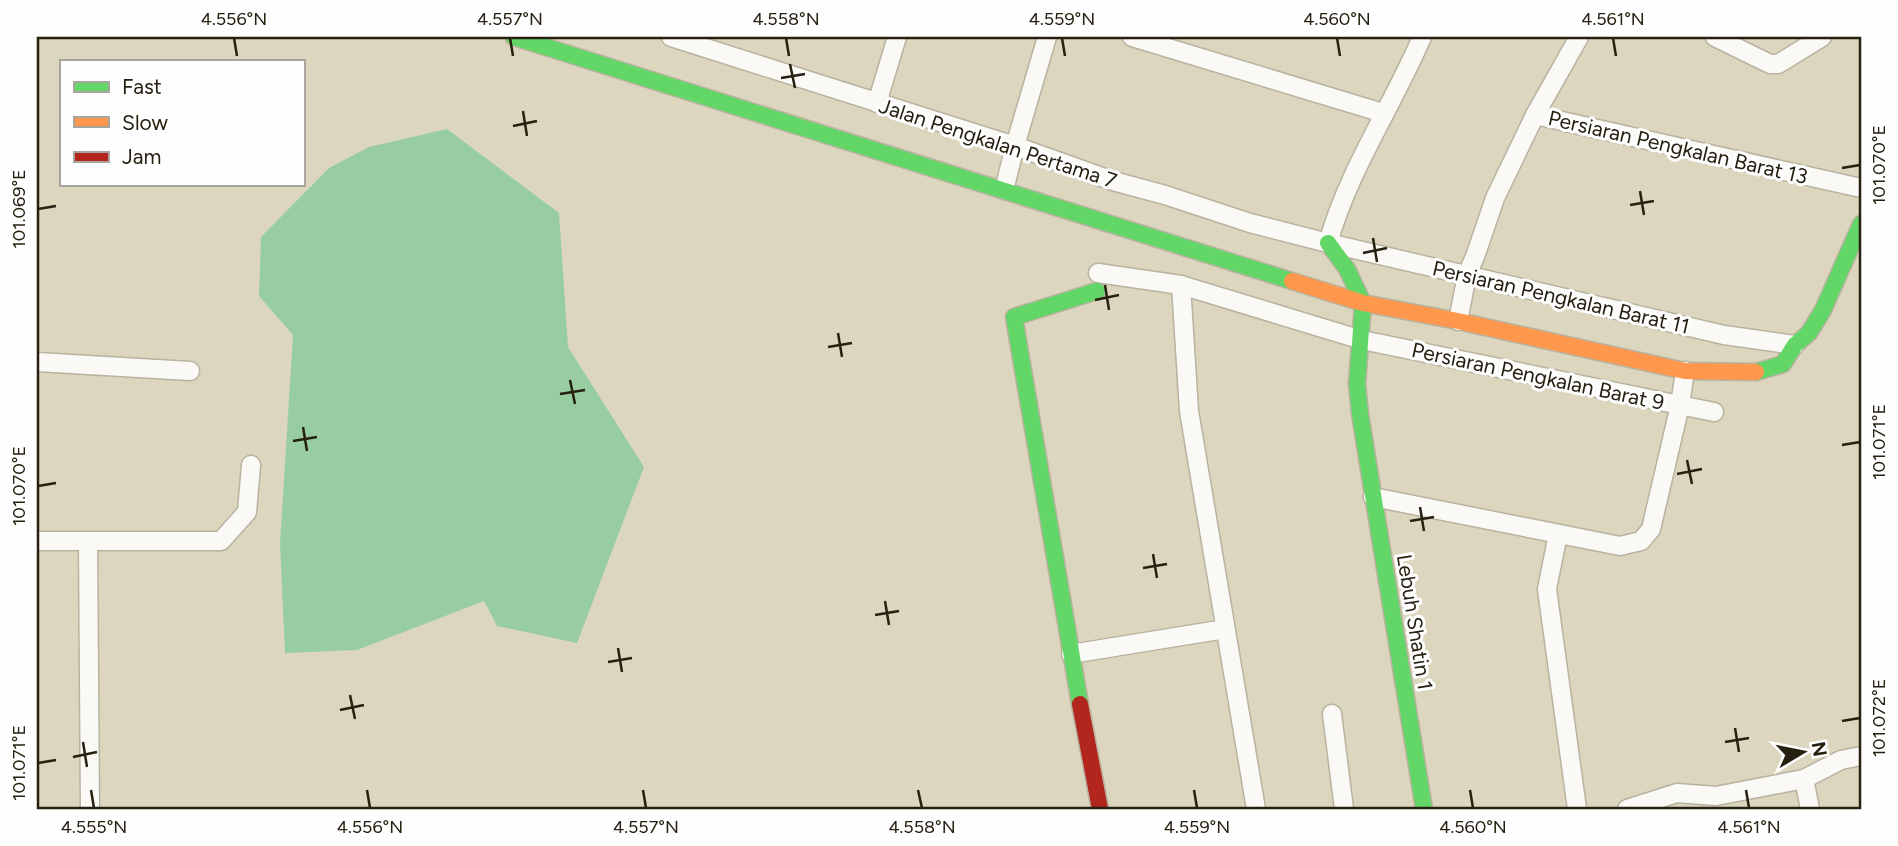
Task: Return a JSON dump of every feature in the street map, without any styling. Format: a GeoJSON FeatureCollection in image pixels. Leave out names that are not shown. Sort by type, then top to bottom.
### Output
{"type":"FeatureCollection","features":[{"type":"Feature","properties":{"kind":"street"},"geometry":{"type":"LineString","coordinates":[[514,37],[1363,303],[1685,371],[1762,372],[1783,363],[1795,345],[1809,333],[1823,310],[1861,224]]}},
{"type":"Feature","properties":{"kind":"street","name":"Jalan Pengkalan Pertama 7"},"geometry":{"type":"LineString","coordinates":[[671,37],[1015,146],[1113,181],[1328,243]]}},
{"type":"Feature","properties":{"kind":"street"},"geometry":{"type":"LineString","coordinates":[[877,103],[897,37]]}},
{"type":"Feature","properties":{"kind":"street"},"geometry":{"type":"LineString","coordinates":[[1004,190],[1047,37]]}},
{"type":"Feature","properties":{"kind":"street"},"geometry":{"type":"LineString","coordinates":[[1132,37],[1383,113]]}},
{"type":"Feature","properties":{"kind":"street"},"geometry":{"type":"LineString","coordinates":[[1328,243],[1341,202],[1422,37]]}},
{"type":"Feature","properties":{"kind":"street"},"geometry":{"type":"LineString","coordinates":[[1458,321],[1467,275],[1495,198],[1535,115],[1579,37]]}},
{"type":"Feature","properties":{"kind":"street"},"geometry":{"type":"LineString","coordinates":[[1715,37],[1770,64],[1778,64],[1822,37]]}},
{"type":"Feature","properties":{"kind":"street","name":"Persiaran Pengkalan Barat 13"},"geometry":{"type":"LineString","coordinates":[[1535,115],[1861,188]]}},
{"type":"Feature","properties":{"kind":"street","name":"Persiaran Pengkalan Barat 11"},"geometry":{"type":"LineString","coordinates":[[1328,243],[1724,335],[1795,345]]}},
{"type":"Feature","properties":{"kind":"street","name":"Lebuh Shatin 1"},"geometry":{"type":"LineString","coordinates":[[1328,243],[1348,269],[1363,303],[1357,384],[1360,414],[1424,809]]}},
{"type":"Feature","properties":{"kind":"street"},"geometry":{"type":"LineString","coordinates":[[1097,282],[1014,317],[1100,809]]}},
{"type":"Feature","properties":{"kind":"street","name":"Persiaran Pengkalan Barat 9"},"geometry":{"type":"LineString","coordinates":[[1097,282],[1181,285],[1362,340],[1714,412]]}},
{"type":"Feature","properties":{"kind":"street"},"geometry":{"type":"LineString","coordinates":[[1181,285],[1189,411],[1256,809]]}},
{"type":"Feature","properties":{"kind":"street"},"geometry":{"type":"LineString","coordinates":[[37,362],[190,371]]}},
{"type":"Feature","properties":{"kind":"street"},"geometry":{"type":"LineString","coordinates":[[1373,497],[1620,546],[1641,541],[1651,529],[1680,405],[1685,371]]}},
{"type":"Feature","properties":{"kind":"street"},"geometry":{"type":"LineString","coordinates":[[37,541],[221,541],[247,512],[251,465]]}},
{"type":"Feature","properties":{"kind":"street"},"geometry":{"type":"LineString","coordinates":[[1558,534],[1547,589],[1577,809]]}},
{"type":"Feature","properties":{"kind":"street"},"geometry":{"type":"LineString","coordinates":[[88,542],[90,809]]}},
{"type":"Feature","properties":{"kind":"street"},"geometry":{"type":"LineString","coordinates":[[1071,654],[1225,629]]}},
{"type":"Feature","properties":{"kind":"street"},"geometry":{"type":"LineString","coordinates":[[1332,714],[1344,809]]}},
{"type":"Feature","properties":{"kind":"street"},"geometry":{"type":"LineString","coordinates":[[1627,809],[1677,793],[1716,796],[1804,779],[1841,760],[1861,756]]}},
{"type":"Feature","properties":{"kind":"street"},"geometry":{"type":"LineString","coordinates":[[1804,779],[1810,809]]}},
{"type":"Feature","properties":{"kind":"shaded area"},"geometry":{"type":"Polygon","coordinates":[[[447,129],[559,213],[568,347],[644,467],[577,643],[497,626],[484,601],[357,650],[285,653],[280,544],[293,335],[259,296],[261,237],[329,168],[369,147],[447,129]]]}},
{"type":"Feature","properties":{"kind":"traffic: fast"},"geometry":{"type":"LineString","coordinates":[[514,37],[1292,281]]}},
{"type":"Feature","properties":{"kind":"traffic: fast"},"geometry":{"type":"LineString","coordinates":[[1756,372],[1783,364],[1795,345],[1809,333],[1823,310],[1861,224]]}},
{"type":"Feature","properties":{"kind":"traffic: fast"},"geometry":{"type":"LineString","coordinates":[[1328,243],[1347,269],[1363,303],[1357,384],[1360,414],[1424,809]]}},
{"type":"Feature","properties":{"kind":"traffic: fast"},"geometry":{"type":"LineString","coordinates":[[1080,704],[1014,317],[1097,291]]}},
{"type":"Feature","properties":{"kind":"traffic: slow"},"geometry":{"type":"LineString","coordinates":[[1292,281],[1363,303],[1685,371],[1756,372]]}},
{"type":"Feature","properties":{"kind":"traffic: jam"},"geometry":{"type":"LineString","coordinates":[[1080,704],[1100,809]]}}]}
